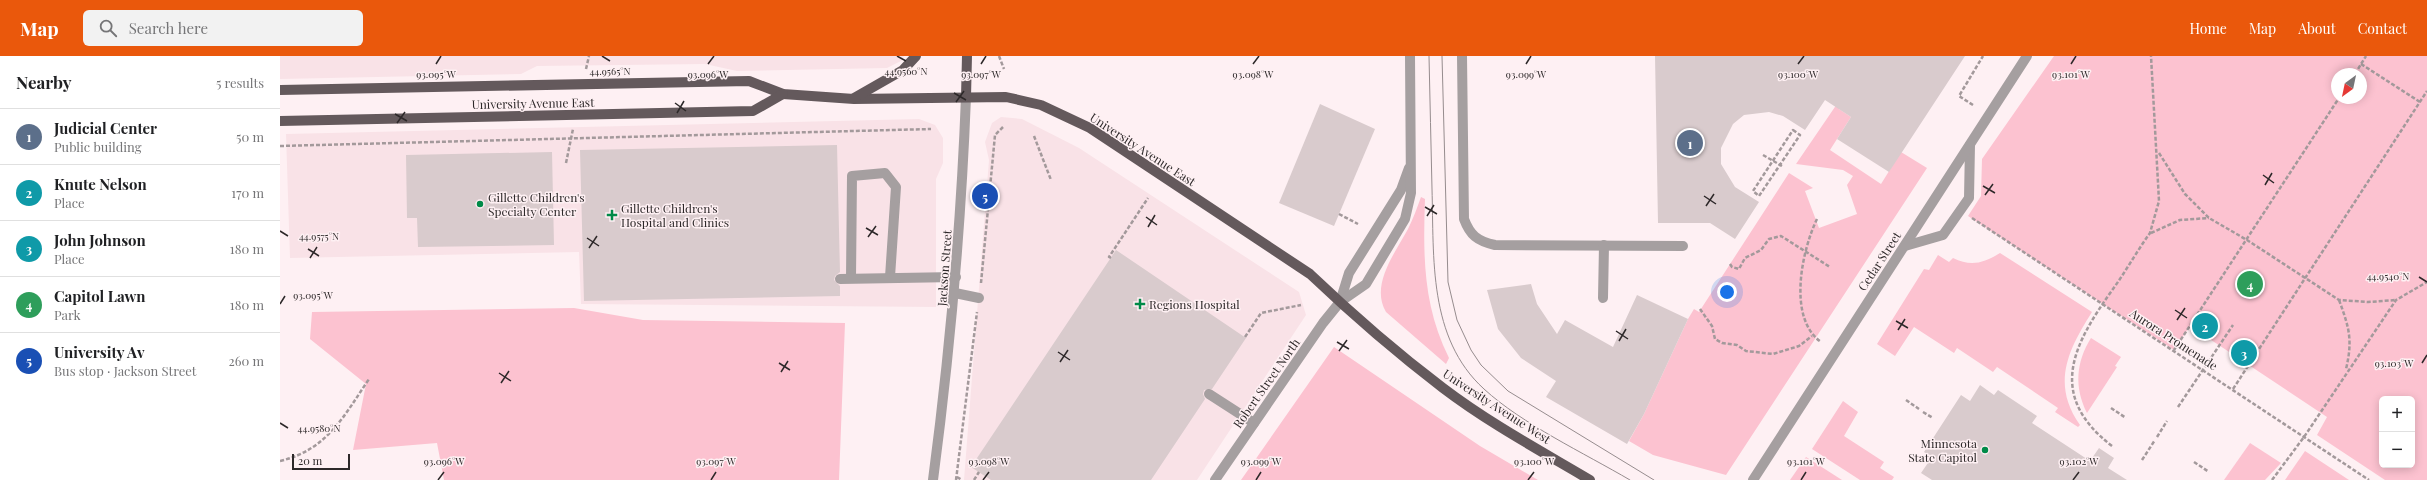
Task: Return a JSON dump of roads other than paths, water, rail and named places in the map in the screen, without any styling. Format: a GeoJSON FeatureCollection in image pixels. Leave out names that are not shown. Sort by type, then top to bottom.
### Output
{"type":"FeatureCollection","features":[{"type":"Feature","properties":{"kind":"main road"},"geometry":{"type":"LineString","coordinates":[[854,99],[903,70],[916,56]]}},
{"type":"Feature","properties":{"kind":"main road","name":"Jackson Street"},"geometry":{"type":"LineString","coordinates":[[966,97],[967,56]]}},
{"type":"Feature","properties":{"kind":"main road","name":"University Avenue East"},"geometry":{"type":"LineString","coordinates":[[280,90],[749,81],[783,94],[854,99],[1006,97],[1034,103],[1090,128],[1310,274],[1340,302]]}},
{"type":"Feature","properties":{"kind":"main road","name":"University Avenue East"},"geometry":{"type":"LineString","coordinates":[[280,121],[753,111],[783,94]]}},
{"type":"Feature","properties":{"kind":"main road","name":"University Avenue West"},"geometry":{"type":"LineString","coordinates":[[1340,302],[1444,389],[1504,429],[1590,480]]}},
{"type":"Feature","properties":{"kind":"street","name":"Robert Street North"},"geometry":{"type":"LineString","coordinates":[[1340,302],[1366,284],[1405,219],[1411,193],[1410,56]]}},
{"type":"Feature","properties":{"kind":"street"},"geometry":{"type":"LineString","coordinates":[[1462,56],[1464,219],[1468,232],[1480,242],[1495,245],[1683,246]]}},
{"type":"Feature","properties":{"kind":"street","name":"Cedar Street"},"geometry":{"type":"LineString","coordinates":[[1753,480],[2027,56]]}},
{"type":"Feature","properties":{"kind":"street","name":"Jackson Street"},"geometry":{"type":"LineString","coordinates":[[933,480],[955,293],[966,97]]}},
{"type":"Feature","properties":{"kind":"street"},"geometry":{"type":"LineString","coordinates":[[1904,246],[1943,235],[1969,198],[1970,145]]}},
{"type":"Feature","properties":{"kind":"street","name":"Robert Street North"},"geometry":{"type":"LineString","coordinates":[[1215,480],[1340,302],[1349,273],[1401,190],[1410,163]]}},
{"type":"Feature","properties":{"kind":"street"},"geometry":{"type":"LineString","coordinates":[[851,278],[852,176],[885,173],[896,187],[890,277]]}},
{"type":"Feature","properties":{"kind":"street"},"geometry":{"type":"LineString","coordinates":[[1603,298],[1604,245]]}},
{"type":"Feature","properties":{"kind":"street"},"geometry":{"type":"LineString","coordinates":[[840,279],[956,277]]}},
{"type":"Feature","properties":{"kind":"street"},"geometry":{"type":"LineString","coordinates":[[955,293],[979,298]]}},
{"type":"Feature","properties":{"kind":"street"},"geometry":{"type":"LineString","coordinates":[[1209,394],[1254,423]]}},
{"type":"Feature","properties":{"kind":"tram line"},"geometry":{"type":"LineString","coordinates":[[1429,56],[1433,242],[1435,269],[1443,322],[1453,346],[1466,369],[1484,389],[1499,402],[1554,438],[1630,480]]}},
{"type":"Feature","properties":{"kind":"tram line"},"geometry":{"type":"LineString","coordinates":[[1442,56],[1448,282],[1457,320],[1471,350],[1481,365],[1508,391],[1654,480]]}},
{"type":"Feature","properties":{"kind":"place","name":"Judicial Center"},"geometry":{"type":"Point","coordinates":[1690,143]}},
{"type":"Feature","properties":{"kind":"place","name":"University Av"},"geometry":{"type":"Point","coordinates":[985,196]}},
{"type":"Feature","properties":{"kind":"place","name":"Gillette Children's Specialty Center"},"geometry":{"type":"Point","coordinates":[480,204]}},
{"type":"Feature","properties":{"kind":"place","name":"Gillette Children's Hospital and Clinics"},"geometry":{"type":"Point","coordinates":[612,215]}},
{"type":"Feature","properties":{"kind":"place","name":"Capitol Lawn"},"geometry":{"type":"Point","coordinates":[2250,284]}},
{"type":"Feature","properties":{"kind":"place","name":"Regions Hospital"},"geometry":{"type":"Point","coordinates":[1140,304]}},
{"type":"Feature","properties":{"kind":"place","name":"Knute Nelson"},"geometry":{"type":"Point","coordinates":[2205,326]}},
{"type":"Feature","properties":{"kind":"place","name":"John Johnson"},"geometry":{"type":"Point","coordinates":[2244,353]}},
{"type":"Feature","properties":{"kind":"place","name":"Minnesota State Capitol"},"geometry":{"type":"Point","coordinates":[1985,450]}}]}
